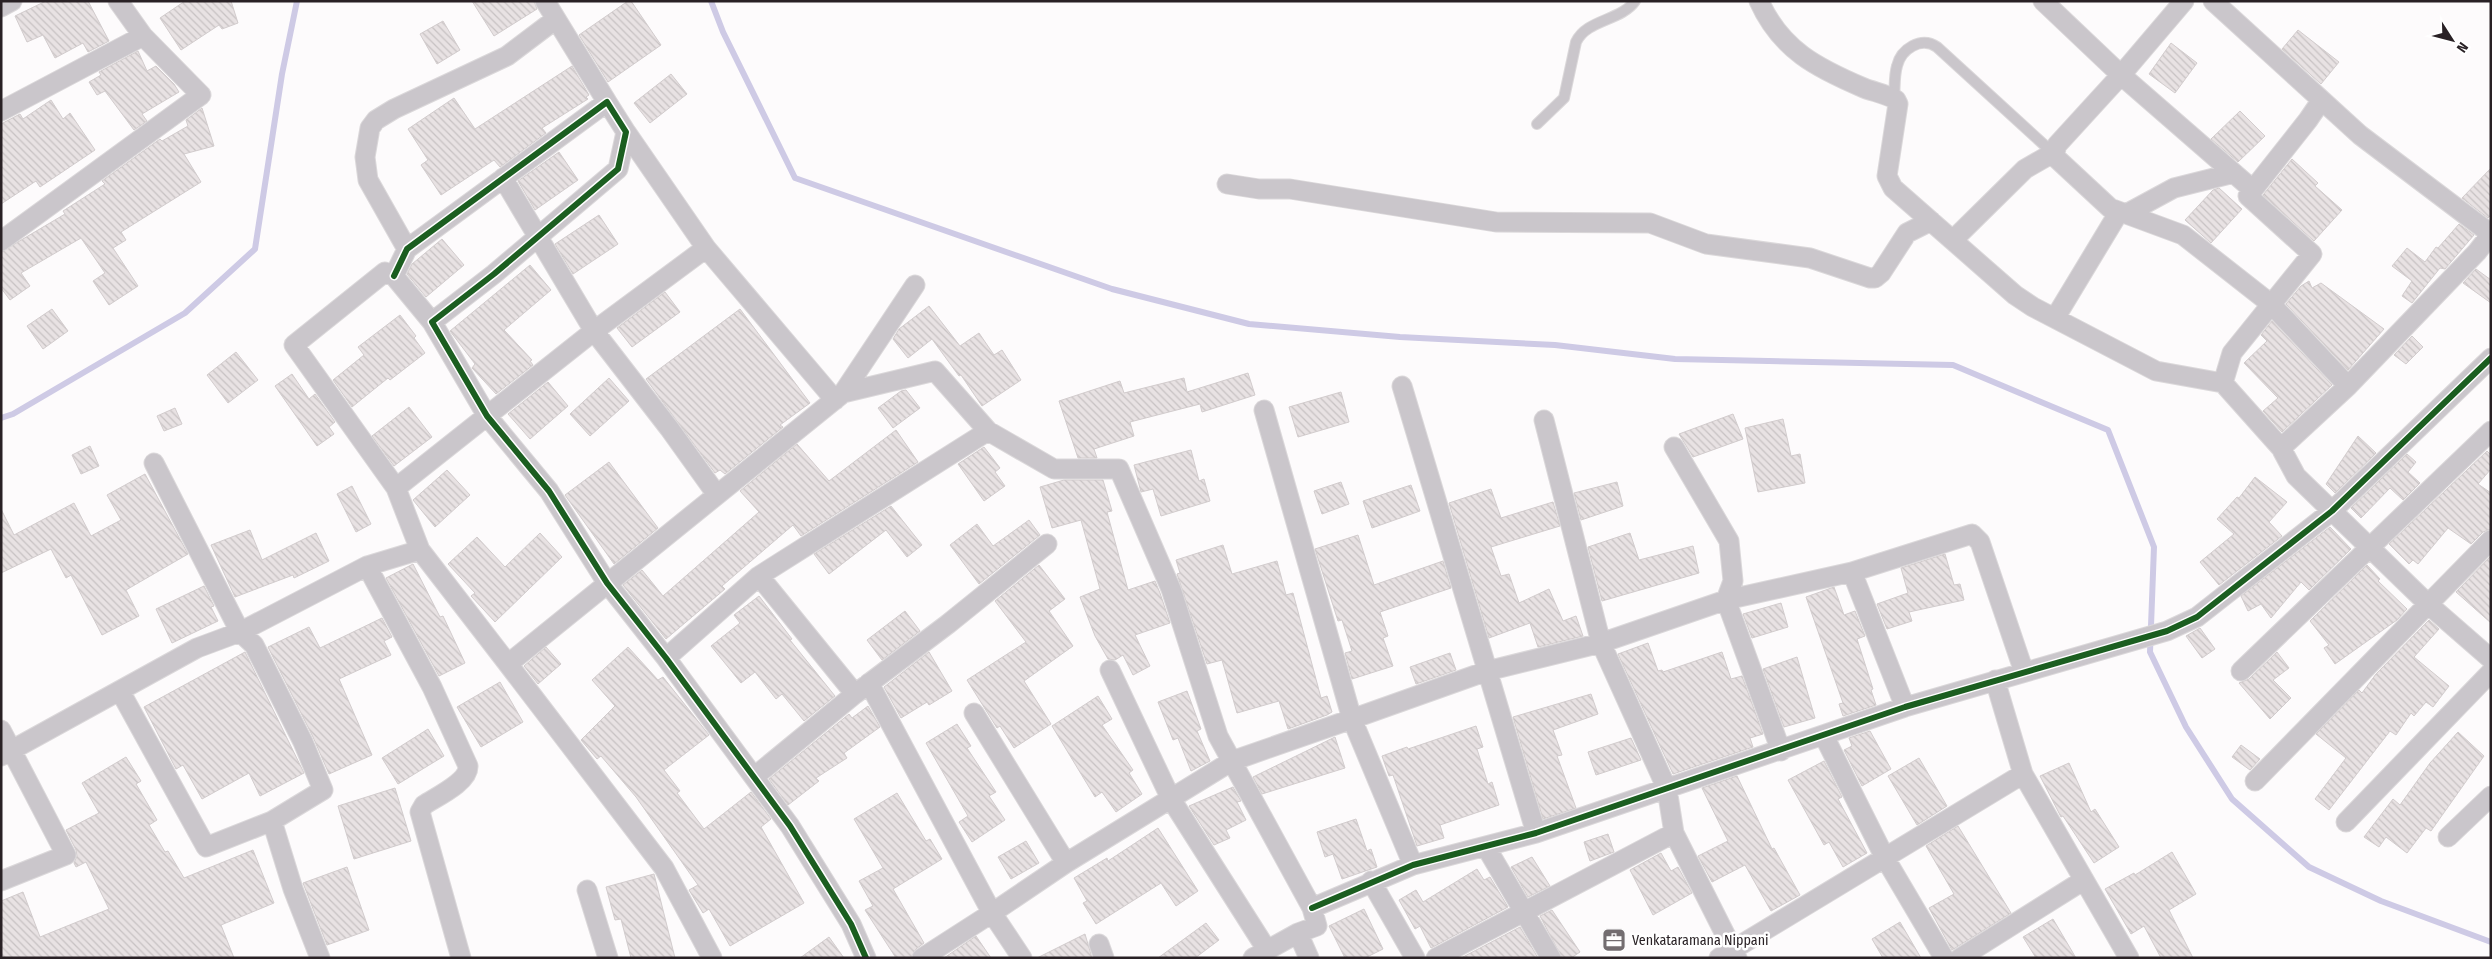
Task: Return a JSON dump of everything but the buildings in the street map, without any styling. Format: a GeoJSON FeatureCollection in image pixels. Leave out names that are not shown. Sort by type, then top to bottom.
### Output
{"type":"FeatureCollection","features":[{"type":"Feature","properties":{"kind":"street"},"geometry":{"type":"LineString","coordinates":[[1,7],[12,1]]}},
{"type":"Feature","properties":{"kind":"street"},"geometry":{"type":"LineString","coordinates":[[1,241],[201,95],[144,36],[118,1]]}},
{"type":"Feature","properties":{"kind":"street"},"geometry":{"type":"LineString","coordinates":[[545,1],[626,132],[706,248],[839,397]]}},
{"type":"Feature","properties":{"kind":"street"},"geometry":{"type":"LineString","coordinates":[[1759,1],[1778,33],[1803,58],[1836,75],[1894,98],[1898,104],[1888,181],[1931,221],[2025,302],[2156,371],[2223,383],[2281,448],[2296,476],[2429,605],[2491,659]]}},
{"type":"Feature","properties":{"kind":"street"},"geometry":{"type":"LineString","coordinates":[[2043,1],[2121,75],[2252,189]]}},
{"type":"Feature","properties":{"kind":"street"},"geometry":{"type":"LineString","coordinates":[[1953,240],[2025,169],[2053,153],[2057,145],[2121,75],[2184,1]]}},
{"type":"Feature","properties":{"kind":"street"},"geometry":{"type":"LineString","coordinates":[[2213,1],[2360,135],[2491,234],[2484,258],[2281,448]]}},
{"type":"Feature","properties":{"kind":"street"},"geometry":{"type":"LineString","coordinates":[[408,249],[368,180],[365,157],[370,128],[376,120],[394,109],[507,56],[556,19]]}},
{"type":"Feature","properties":{"kind":"street"},"geometry":{"type":"LineString","coordinates":[[1,111],[144,36]]}},
{"type":"Feature","properties":{"kind":"street"},"geometry":{"type":"LineString","coordinates":[[2223,383],[2232,353],[2312,254],[2248,196],[2308,120],[2321,100]]}},
{"type":"Feature","properties":{"kind":"street"},"geometry":{"type":"LineString","coordinates":[[394,276],[408,249],[607,102]]}},
{"type":"Feature","properties":{"kind":"street"},"geometry":{"type":"LineString","coordinates":[[432,322],[538,237],[618,168],[626,132]]}},
{"type":"Feature","properties":{"kind":"street"},"geometry":{"type":"LineString","coordinates":[[2053,153],[2057,161],[2106,204],[2122,213],[2180,232],[2270,304],[2348,386]]}},
{"type":"Feature","properties":{"kind":"street"},"geometry":{"type":"LineString","coordinates":[[2055,318],[2122,213],[2174,188],[2234,173]]}},
{"type":"Feature","properties":{"kind":"street"},"geometry":{"type":"LineString","coordinates":[[503,178],[594,331],[670,428],[717,494]]}},
{"type":"Feature","properties":{"kind":"street"},"geometry":{"type":"LineString","coordinates":[[1228,184],[1259,189],[1290,189],[1496,222],[1650,223],[1706,244],[1810,258],[1870,278],[1875,278],[1881,273],[1907,233],[1931,221]]}},
{"type":"Feature","properties":{"kind":"street"},"geometry":{"type":"LineString","coordinates":[[396,488],[594,331],[706,248]]}},
{"type":"Feature","properties":{"kind":"street"},"geometry":{"type":"LineString","coordinates":[[712,958],[664,868],[420,550],[396,488],[294,345],[385,272],[394,276],[432,322],[487,416],[549,491],[607,583],[666,658],[790,826],[841,907],[866,958]]}},
{"type":"Feature","properties":{"kind":"street"},"geometry":{"type":"LineString","coordinates":[[508,664],[839,397],[915,285]]}},
{"type":"Feature","properties":{"kind":"street"},"geometry":{"type":"LineString","coordinates":[[1312,908],[1371,881],[1413,865],[1536,833],[1781,751],[1905,707],[2167,631],[2197,617],[2332,511],[2491,358]]}},
{"type":"Feature","properties":{"kind":"street"},"geometry":{"type":"LineString","coordinates":[[839,397],[933,370],[988,431],[1054,469],[1119,469],[1171,588],[1218,736],[1312,908],[1317,926],[1298,933],[1260,954],[1171,799],[1110,670]]}},
{"type":"Feature","properties":{"kind":"street"},"geometry":{"type":"LineString","coordinates":[[1402,386],[1536,833]]}},
{"type":"Feature","properties":{"kind":"street"},"geometry":{"type":"LineString","coordinates":[[1264,410],[1352,719],[1413,865]]}},
{"type":"Feature","properties":{"kind":"street"},"geometry":{"type":"LineString","coordinates":[[1544,420],[1602,643],[1667,789],[1674,833],[1729,955],[2023,774]]}},
{"type":"Feature","properties":{"kind":"street"},"geometry":{"type":"LineString","coordinates":[[666,658],[759,576],[988,431]]}},
{"type":"Feature","properties":{"kind":"street"},"geometry":{"type":"LineString","coordinates":[[2241,671],[2491,431]]}},
{"type":"Feature","properties":{"kind":"street"},"geometry":{"type":"LineString","coordinates":[[1674,448],[1729,541],[1732,581],[1726,600],[1781,751]]}},
{"type":"Feature","properties":{"kind":"street"},"geometry":{"type":"LineString","coordinates":[[120,691],[206,847],[272,821],[323,790],[303,742],[254,645],[240,632],[154,463]]}},
{"type":"Feature","properties":{"kind":"street"},"geometry":{"type":"LineString","coordinates":[[922,958],[1066,862],[1232,761],[1487,671],[1602,643],[1726,600],[1852,572],[1972,534],[1980,542],[2024,672]]}},
{"type":"Feature","properties":{"kind":"street"},"geometry":{"type":"LineString","coordinates":[[2255,781],[2491,540]]}},
{"type":"Feature","properties":{"kind":"street"},"geometry":{"type":"LineString","coordinates":[[754,777],[862,689],[948,624],[1047,544]]}},
{"type":"Feature","properties":{"kind":"street"},"geometry":{"type":"LineString","coordinates":[[7,753],[197,648],[240,632],[368,566],[420,550]]}},
{"type":"Feature","properties":{"kind":"street"},"geometry":{"type":"LineString","coordinates":[[368,566],[432,687],[468,766],[469,772],[462,780],[424,806],[420,812],[461,958]]}},
{"type":"Feature","properties":{"kind":"street"},"geometry":{"type":"LineString","coordinates":[[1852,572],[1905,707]]}},
{"type":"Feature","properties":{"kind":"street"},"geometry":{"type":"LineString","coordinates":[[759,576],[862,689],[992,913],[1022,958]]}},
{"type":"Feature","properties":{"kind":"street"},"geometry":{"type":"LineString","coordinates":[[2346,822],[2491,672]]}},
{"type":"Feature","properties":{"kind":"street"},"geometry":{"type":"LineString","coordinates":[[1995,680],[2023,774],[2129,958]]}},
{"type":"Feature","properties":{"kind":"street"},"geometry":{"type":"LineString","coordinates":[[974,713],[1066,862]]}},
{"type":"Feature","properties":{"kind":"street"},"geometry":{"type":"LineString","coordinates":[[1,730],[7,753],[66,855],[1,881]]}},
{"type":"Feature","properties":{"kind":"street"},"geometry":{"type":"LineString","coordinates":[[1824,736],[1885,858],[1944,958]]}},
{"type":"Feature","properties":{"kind":"street"},"geometry":{"type":"LineString","coordinates":[[2448,838],[2491,796]]}},
{"type":"Feature","properties":{"kind":"street"},"geometry":{"type":"LineString","coordinates":[[272,821],[293,889],[320,958]]}},
{"type":"Feature","properties":{"kind":"street"},"geometry":{"type":"LineString","coordinates":[[1436,958],[1674,833]]}},
{"type":"Feature","properties":{"kind":"street"},"geometry":{"type":"LineString","coordinates":[[1486,847],[1551,958]]}},
{"type":"Feature","properties":{"kind":"street"},"geometry":{"type":"LineString","coordinates":[[1960,958],[2084,880]]}},
{"type":"Feature","properties":{"kind":"street"},"geometry":{"type":"LineString","coordinates":[[1371,881],[1414,958]]}},
{"type":"Feature","properties":{"kind":"street"},"geometry":{"type":"LineString","coordinates":[[587,890],[608,958]]}},
{"type":"Feature","properties":{"kind":"street"},"geometry":{"type":"LineString","coordinates":[[1298,933],[1309,958]]}},
{"type":"Feature","properties":{"kind":"lane"},"geometry":{"type":"LineString","coordinates":[[1536,124],[1564,98],[1576,42],[1581,34],[1629,8],[1634,1]]}},
{"type":"Feature","properties":{"kind":"lane"},"geometry":{"type":"LineString","coordinates":[[1894,98],[1897,67],[1903,54],[1913,45],[1929,42],[1937,47],[2053,153]]}},
{"type":"Feature","properties":{"kind":"waterway"},"geometry":{"type":"LineString","coordinates":[[1,418],[13,414],[185,313],[255,249],[282,74],[297,1]]}},
{"type":"Feature","properties":{"kind":"waterway"},"geometry":{"type":"LineString","coordinates":[[711,1],[723,32],[795,178],[1112,289],[1249,324],[1400,337],[1555,345],[1675,359],[1953,365],[2108,430],[2154,547],[2150,652],[2186,727],[2232,799],[2309,867],[2381,901],[2491,942]]}},
{"type":"Feature","properties":{"kind":"cycle path"},"geometry":{"type":"LineString","coordinates":[[394,276],[407,249],[607,102],[626,132],[618,169],[494,274],[432,322],[487,416],[549,491],[607,583],[666,658],[790,826],[851,924],[866,958]]}},
{"type":"Feature","properties":{"kind":"cycle path"},"geometry":{"type":"LineString","coordinates":[[1312,908],[1413,865],[1536,833],[1905,707],[2167,631],[2197,617],[2332,511],[2491,358]]}},
{"type":"Feature","properties":{"kind":"place","name":"Venkataramana Nippani"},"geometry":{"type":"Point","coordinates":[1614,940]}}]}
